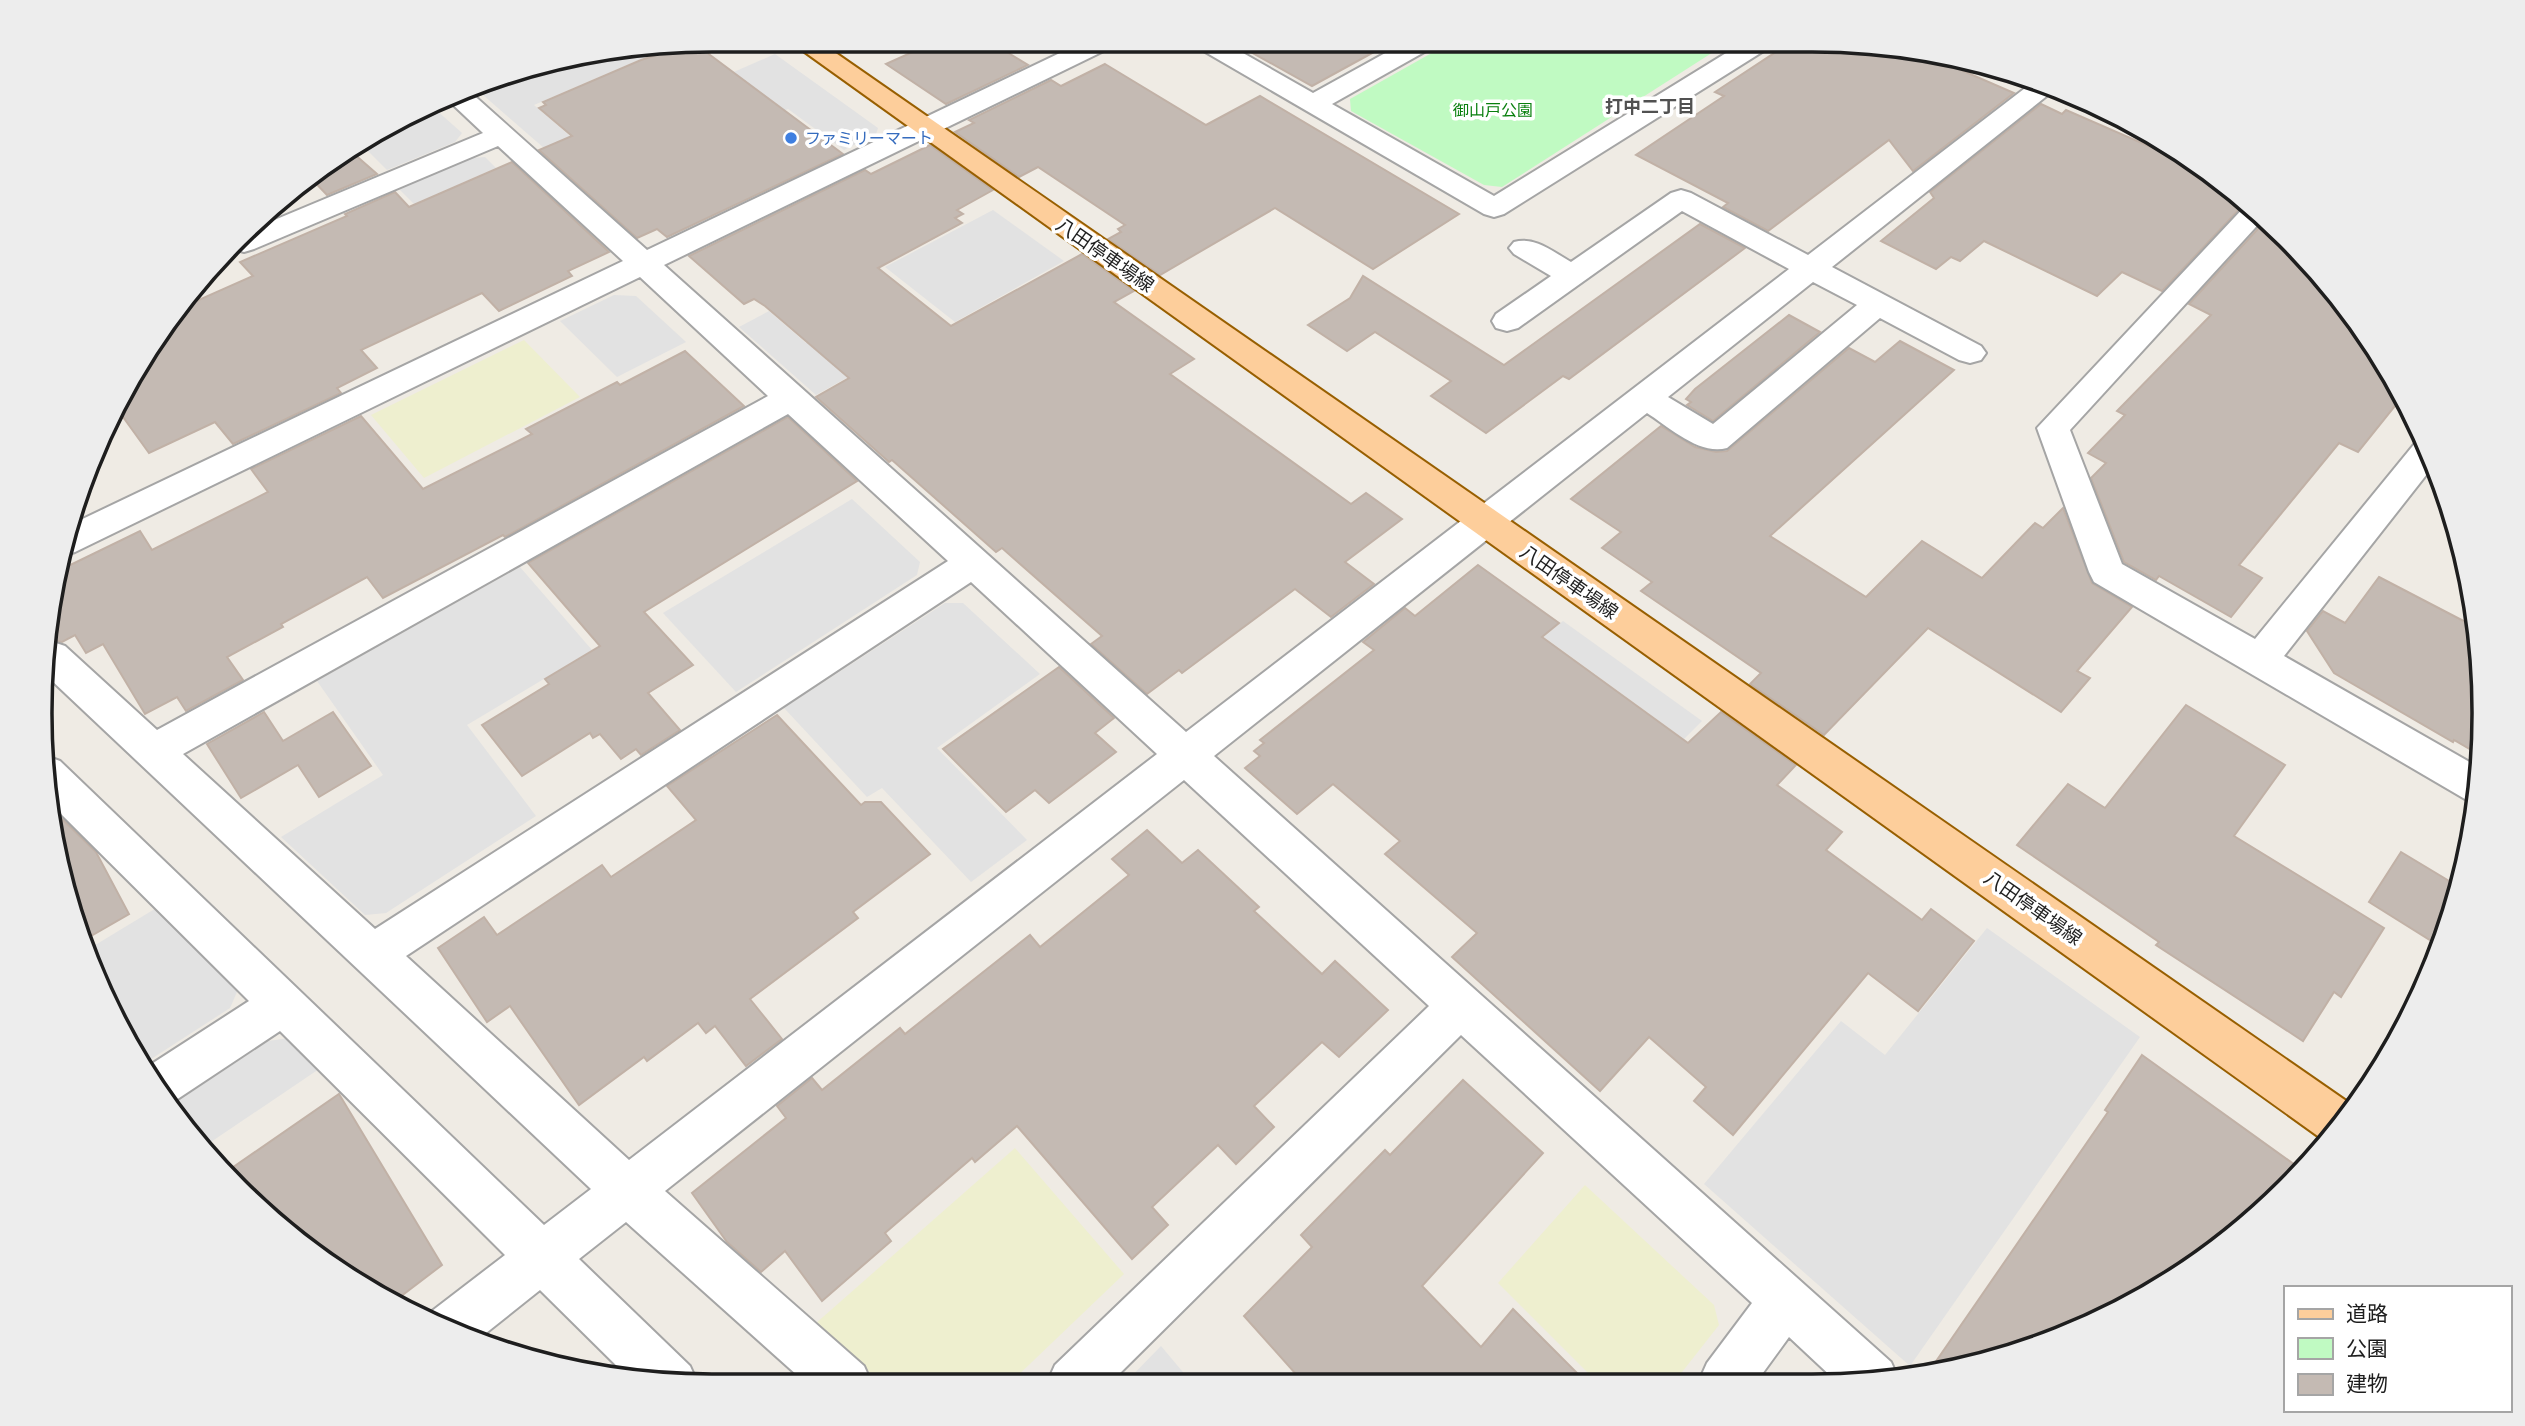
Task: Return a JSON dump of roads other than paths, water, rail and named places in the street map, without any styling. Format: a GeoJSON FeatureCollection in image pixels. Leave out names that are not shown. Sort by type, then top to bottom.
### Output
{"type":"FeatureCollection","features":[{"type":"Feature","properties":{"kind":"main road","name":"八田停車場線"},"geometry":{"type":"LineString","coordinates":[[817,52],[2333,1119]]}},
{"type":"Feature","properties":{"kind":"street"},"geometry":{"type":"LineString","coordinates":[[77,536],[1082,52]]}},
{"type":"Feature","properties":{"kind":"street"},"geometry":{"type":"LineString","coordinates":[[1223,52],[1494,208],[1743,52]]}},
{"type":"Feature","properties":{"kind":"street"},"geometry":{"type":"LineString","coordinates":[[1313,104],[1406,52]]}},
{"type":"Feature","properties":{"kind":"street"},"geometry":{"type":"LineString","coordinates":[[458,1322],[2036,92]]}},
{"type":"Feature","properties":{"kind":"street"},"geometry":{"type":"LineString","coordinates":[[465,101],[1863,1371]]}},
{"type":"Feature","properties":{"kind":"street"},"geometry":{"type":"LineString","coordinates":[[253,239],[501,135]]}},
{"type":"Feature","properties":{"kind":"street"},"geometry":{"type":"LineString","coordinates":[[1507,321],[1681,199],[1970,353]]}},
{"type":"Feature","properties":{"kind":"street"},"geometry":{"type":"LineString","coordinates":[[2249,218],[2053,428],[2107,572],[2469,782]]}},
{"type":"Feature","properties":{"kind":"street"},"geometry":{"type":"LineString","coordinates":[[1524,248],[1572,275]]}},
{"type":"Feature","properties":{"kind":"street"},"geometry":{"type":"LineString","coordinates":[[1646,398],[1715,440],[1878,304]]}},
{"type":"Feature","properties":{"kind":"street"},"geometry":{"type":"LineString","coordinates":[[154,751],[790,398]]}},
{"type":"Feature","properties":{"kind":"street"},"geometry":{"type":"LineString","coordinates":[[2260,660],[2421,458]]}},
{"type":"Feature","properties":{"kind":"street"},"geometry":{"type":"LineString","coordinates":[[373,954],[973,563]]}},
{"type":"Feature","properties":{"kind":"street"},"geometry":{"type":"LineString","coordinates":[[55,661],[627,1190],[835,1374]]}},
{"type":"Feature","properties":{"kind":"street"},"geometry":{"type":"LineString","coordinates":[[57,793],[283,1004],[659,1371]]}},
{"type":"Feature","properties":{"kind":"street"},"geometry":{"type":"LineString","coordinates":[[165,1082],[283,1004]]}},
{"type":"Feature","properties":{"kind":"street"},"geometry":{"type":"LineString","coordinates":[[1082,1374],[1460,1006]]}},
{"type":"Feature","properties":{"kind":"street"},"geometry":{"type":"LineString","coordinates":[[1730,1374],[1785,1300]]}},
{"type":"Feature","properties":{"kind":"place","name":"ファミリーマート"},"geometry":{"type":"Point","coordinates":[791,138]}},
{"type":"Feature","properties":{"kind":"district","name":"打中二丁目"},"geometry":{"type":"Point","coordinates":[1650,106]}},
{"type":"Feature","properties":{"kind":"park label","name":"御山戸公園"},"geometry":{"type":"Point","coordinates":[1493,110]}}]}
